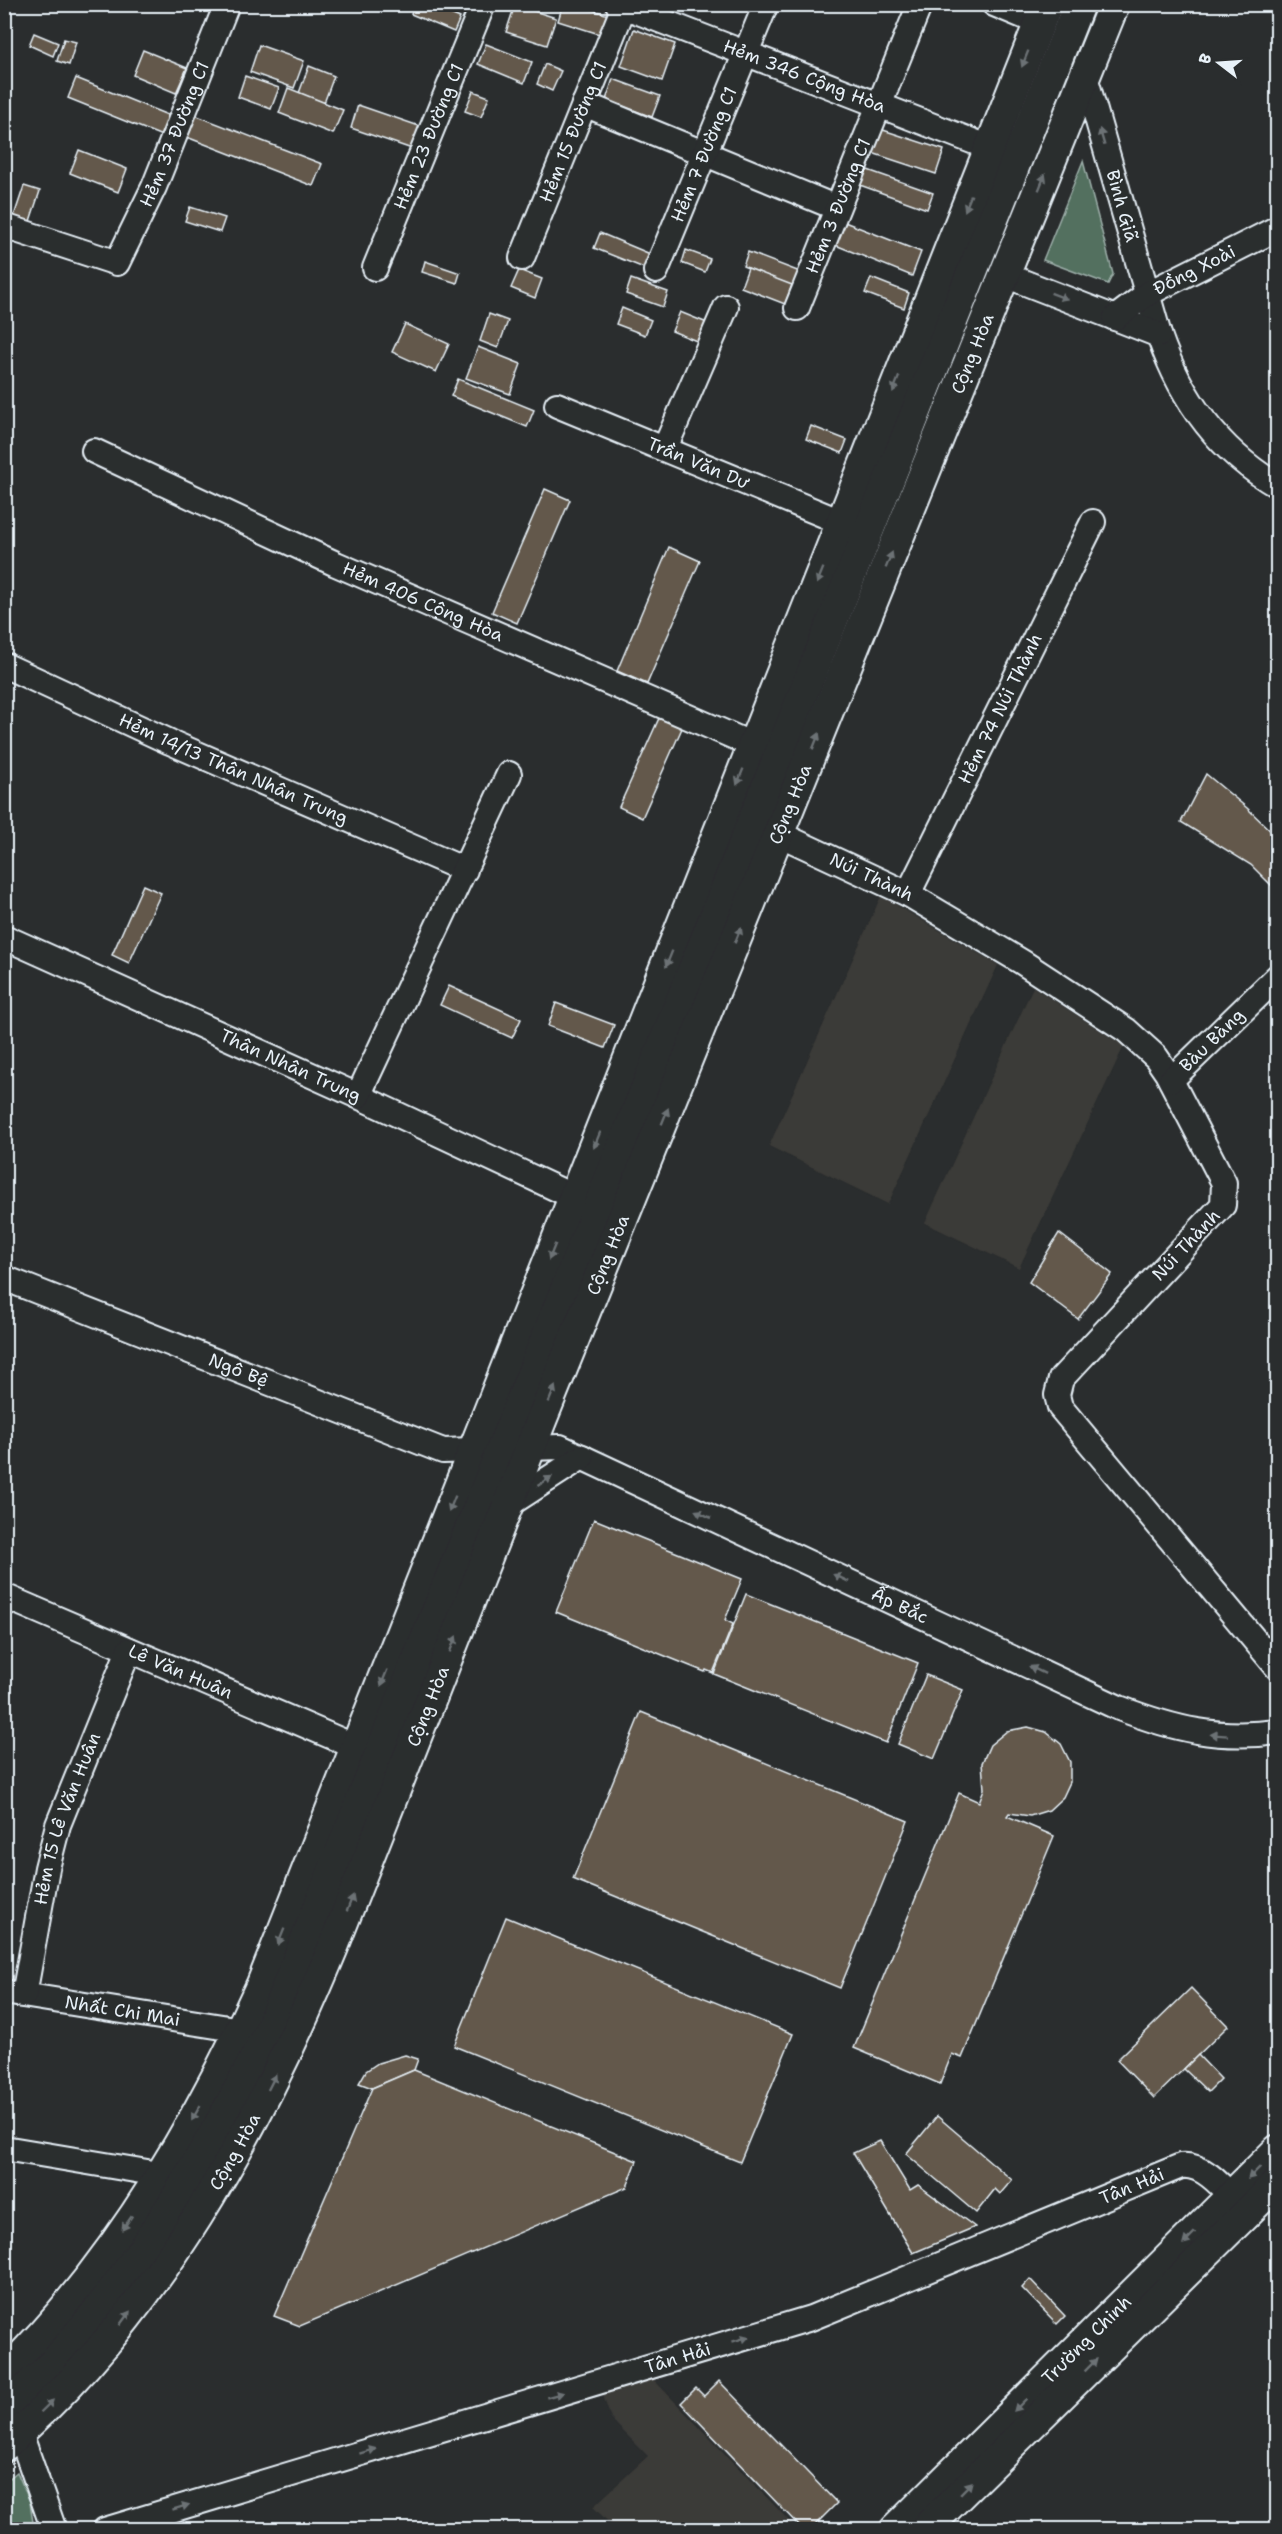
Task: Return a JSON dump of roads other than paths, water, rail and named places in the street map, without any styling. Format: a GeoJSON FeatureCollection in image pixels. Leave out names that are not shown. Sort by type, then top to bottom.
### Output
{"type":"FeatureCollection","features":[{"type":"Feature","properties":{"kind":"main road","name":"Cộng Hòa"},"geometry":{"type":"LineString","coordinates":[[10,2429],[56,2359],[94,2315],[135,2258],[205,2149],[249,2069],[289,1984],[1079,4]]}},
{"type":"Feature","properties":{"kind":"main road","name":"Cộng Hòa"},"geometry":{"type":"LineString","coordinates":[[4,2374],[62,2311],[117,2237],[159,2174],[215,2080],[241,2030],[262,1984],[356,1747],[502,1449],[779,834],[1114,4]]}},
{"type":"Feature","properties":{"kind":"main road","name":"Cộng Hòa"},"geometry":{"type":"LineString","coordinates":[[10,2429],[88,2364],[119,2326],[180,2242],[245,2135],[314,1994],[508,1505],[502,1449],[574,1197],[1043,14]]}},
{"type":"Feature","properties":{"kind":"main road","name":"Trường Chinh"},"geometry":{"type":"LineString","coordinates":[[924,2529],[1238,2204],[1278,2150]]}},
{"type":"Feature","properties":{"kind":"main road","name":"Trường Chinh"},"geometry":{"type":"LineString","coordinates":[[895,2529],[1238,2204],[1278,2182]]}},
{"type":"Feature","properties":{"kind":"street","name":"Hẻm 37 Đường C1"},"geometry":{"type":"LineString","coordinates":[[4,226],[117,263],[154,187],[227,4]]}},
{"type":"Feature","properties":{"kind":"street","name":"Hẻm 23 Đường C1"},"geometry":{"type":"LineString","coordinates":[[375,268],[483,4]]}},
{"type":"Feature","properties":{"kind":"street","name":"Hẻm 7 Đường C1"},"geometry":{"type":"LineString","coordinates":[[656,270],[766,4]]}},
{"type":"Feature","properties":{"kind":"street","name":"Hẻm 3 Đường C1"},"geometry":{"type":"LineString","coordinates":[[797,308],[920,4]]}},
{"type":"Feature","properties":{"kind":"street"},"geometry":{"type":"LineString","coordinates":[[994,4],[1043,14]]}},
{"type":"Feature","properties":{"kind":"street","name":"Hẻm 346 Cộng Hòa"},"geometry":{"type":"LineString","coordinates":[[622,5],[990,148]]}},
{"type":"Feature","properties":{"kind":"street","name":"Hẻm 15 Đường C1"},"geometry":{"type":"LineString","coordinates":[[522,258],[622,5]]}},
{"type":"Feature","properties":{"kind":"street","name":"Bình Giã"},"geometry":{"type":"LineString","coordinates":[[1085,76],[1159,334],[1182,389],[1208,428],[1240,461],[1278,486]]}},
{"type":"Feature","properties":{"kind":"street"},"geometry":{"type":"LineString","coordinates":[[584,104],[837,208]]}},
{"type":"Feature","properties":{"kind":"street","name":"Đồng Xoài"},"geometry":{"type":"LineString","coordinates":[[1115,318],[1147,294],[1278,228]]}},
{"type":"Feature","properties":{"kind":"street"},"geometry":{"type":"LineString","coordinates":[[1005,275],[1159,334]]}},
{"type":"Feature","properties":{"kind":"street"},"geometry":{"type":"LineString","coordinates":[[665,448],[726,307]]}},
{"type":"Feature","properties":{"kind":"street","name":"Trần Văn Dư"},"geometry":{"type":"LineString","coordinates":[[557,405],[841,522]]}},
{"type":"Feature","properties":{"kind":"street","name":"Hẻm 406 Cộng Hòa"},"geometry":{"type":"LineString","coordinates":[[94,451],[336,564],[753,745]]}},
{"type":"Feature","properties":{"kind":"street","name":"Hẻm 74 Núi Thành"},"geometry":{"type":"LineString","coordinates":[[908,894],[1093,522]]}},
{"type":"Feature","properties":{"kind":"street","name":"Hẻm 14/13 Thân Nhân Trung"},"geometry":{"type":"LineString","coordinates":[[4,665],[170,742],[465,870]]}},
{"type":"Feature","properties":{"kind":"street"},"geometry":{"type":"LineString","coordinates":[[358,1096],[509,774]]}},
{"type":"Feature","properties":{"kind":"street","name":"Núi Thành"},"geometry":{"type":"LineString","coordinates":[[779,834],[908,894],[1022,962],[1126,1030],[1156,1057],[1171,1080],[1224,1183],[1223,1205],[1061,1379],[1057,1400],[1060,1407],[1278,1668]]}},
{"type":"Feature","properties":{"kind":"street","name":"Thân Nhân Trung"},"geometry":{"type":"LineString","coordinates":[[4,937],[358,1096],[574,1197]]}},
{"type":"Feature","properties":{"kind":"street","name":"Bàu Bàng"},"geometry":{"type":"LineString","coordinates":[[1171,1080],[1278,976]]}},
{"type":"Feature","properties":{"kind":"street","name":"Ngô Bệ"},"geometry":{"type":"LineString","coordinates":[[4,1278],[443,1451],[502,1449]]}},
{"type":"Feature","properties":{"kind":"street","name":"Ấp Bắc"},"geometry":{"type":"LineString","coordinates":[[502,1449],[560,1447],[1119,1708],[1191,1732],[1232,1736],[1278,1732]]}},
{"type":"Feature","properties":{"kind":"street"},"geometry":{"type":"LineString","coordinates":[[508,1505],[582,1457]]}},
{"type":"Feature","properties":{"kind":"street","name":"Lê Văn Huân"},"geometry":{"type":"LineString","coordinates":[[4,1596],[356,1747]]}},
{"type":"Feature","properties":{"kind":"street","name":"Hẻm 15 Lê Văn Huân"},"geometry":{"type":"LineString","coordinates":[[14,1993],[58,1825],[129,1650]]}},
{"type":"Feature","properties":{"kind":"street","name":"Nhất Chi Mai"},"geometry":{"type":"LineString","coordinates":[[14,1993],[241,2030]]}},
{"type":"Feature","properties":{"kind":"street"},"geometry":{"type":"LineString","coordinates":[[4,2148],[159,2174]]}},
{"type":"Feature","properties":{"kind":"street","name":"Tân Hải"},"geometry":{"type":"LineString","coordinates":[[105,2529],[811,2318],[1181,2166],[1200,2169],[1238,2204]]}},
{"type":"Feature","properties":{"kind":"street"},"geometry":{"type":"LineString","coordinates":[[10,2429],[54,2529]]}}]}
